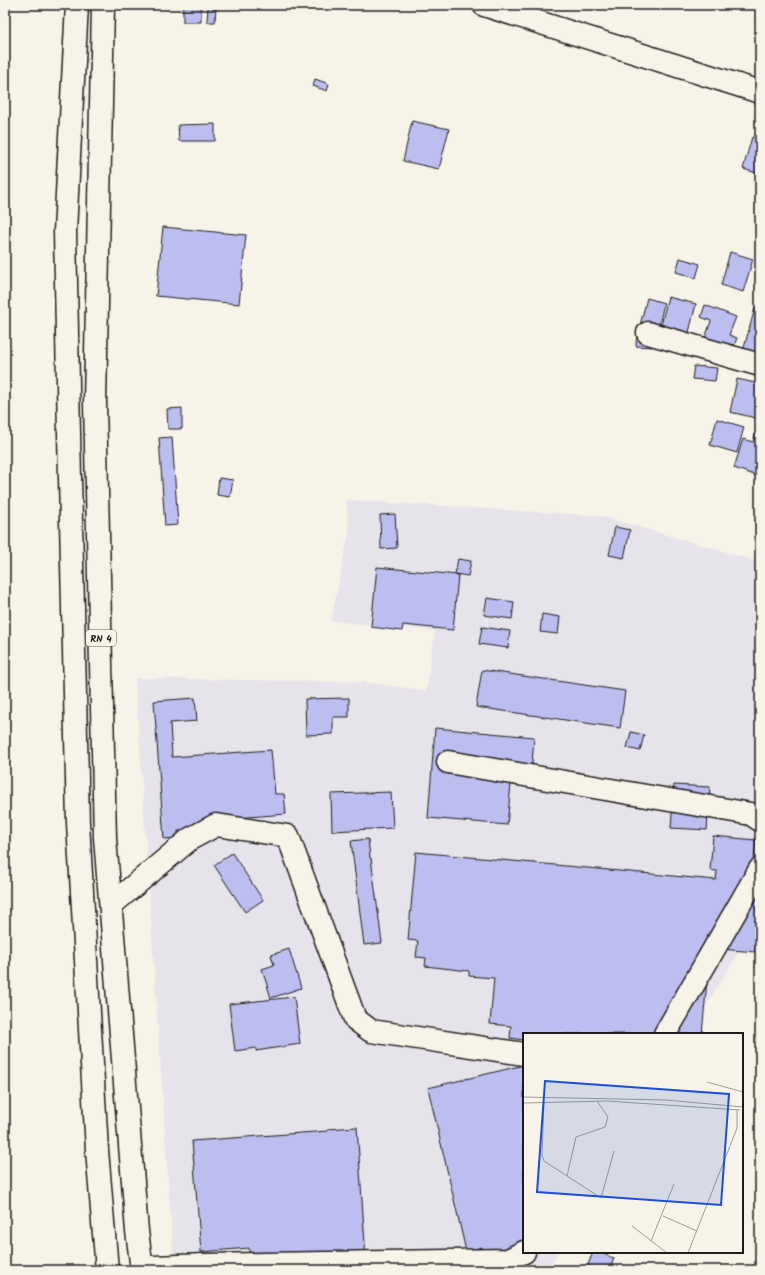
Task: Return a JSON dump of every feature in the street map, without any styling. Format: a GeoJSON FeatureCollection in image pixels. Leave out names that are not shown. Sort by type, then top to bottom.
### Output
{"type":"FeatureCollection","features":[{"type":"Feature","properties":{"kind":"main road","name":"RN 4"},"geometry":{"type":"LineString","coordinates":[[77,5],[65,231],[68,426],[78,823],[96,1150],[107,1270]]}},
{"type":"Feature","properties":{"kind":"main road","name":"RN 4"},"geometry":{"type":"LineString","coordinates":[[103,5],[95,403],[105,838],[136,1223],[147,1269]]}},
{"type":"Feature","properties":{"kind":"main road"},"geometry":{"type":"LineString","coordinates":[[484,5],[760,92]]}},
{"type":"Feature","properties":{"kind":"main road"},"geometry":{"type":"LineString","coordinates":[[648,333],[760,365]]}},
{"type":"Feature","properties":{"kind":"main road"},"geometry":{"type":"LineString","coordinates":[[448,762],[751,814],[760,820]]}},
{"type":"Feature","properties":{"kind":"main road"},"geometry":{"type":"LineString","coordinates":[[111,905],[190,838],[216,825],[288,836],[355,1019],[371,1031],[523,1054]]}},
{"type":"Feature","properties":{"kind":"main road"},"geometry":{"type":"LineString","coordinates":[[666,1033],[760,868]]}},
{"type":"Feature","properties":{"kind":"main road"},"geometry":{"type":"LineString","coordinates":[[147,1269],[205,1265],[508,1260],[523,1252]]}},
{"type":"Feature","properties":{"kind":"shaded area"},"geometry":{"type":"Polygon","coordinates":[[[346,500],[601,516],[760,562],[760,917],[690,1033],[523,1033],[523,1253],[557,1253],[547,1270],[174,1270],[135,678],[365,682],[426,691],[435,631],[331,621],[349,532],[346,500]]]}},
{"type":"Feature","properties":{"kind":"building"},"geometry":{"type":"Polygon","coordinates":[[[183,6],[201,6],[201,22],[183,22],[183,6]]]}},
{"type":"Feature","properties":{"kind":"building"},"geometry":{"type":"Polygon","coordinates":[[[208,6],[216,6],[215,22],[207,22],[208,6]]]}},
{"type":"Feature","properties":{"kind":"building"},"geometry":{"type":"Polygon","coordinates":[[[315,79],[329,84],[327,91],[313,86],[315,79]]]}},
{"type":"Feature","properties":{"kind":"building"},"geometry":{"type":"Polygon","coordinates":[[[412,121],[449,129],[439,169],[403,161],[412,121]]]}},
{"type":"Feature","properties":{"kind":"building"},"geometry":{"type":"Polygon","coordinates":[[[215,124],[215,141],[179,141],[178,125],[215,124]]]}},
{"type":"Feature","properties":{"kind":"building"},"geometry":{"type":"Polygon","coordinates":[[[752,137],[760,139],[760,174],[743,169],[752,137]]]}},
{"type":"Feature","properties":{"kind":"building"},"geometry":{"type":"Polygon","coordinates":[[[163,227],[246,235],[239,304],[156,296],[163,227]]]}},
{"type":"Feature","properties":{"kind":"building"},"geometry":{"type":"Polygon","coordinates":[[[730,252],[753,259],[743,292],[721,285],[730,252]]]}},
{"type":"Feature","properties":{"kind":"building"},"geometry":{"type":"Polygon","coordinates":[[[680,258],[700,264],[696,278],[676,272],[680,258]]]}},
{"type":"Feature","properties":{"kind":"building"},"geometry":{"type":"Polygon","coordinates":[[[668,297],[696,304],[687,340],[659,333],[668,297]]]}},
{"type":"Feature","properties":{"kind":"building"},"geometry":{"type":"Polygon","coordinates":[[[647,298],[664,303],[658,330],[640,325],[647,298]]]}},
{"type":"Feature","properties":{"kind":"building"},"geometry":{"type":"Polygon","coordinates":[[[705,305],[736,317],[729,335],[737,338],[732,351],[704,341],[711,321],[701,317],[705,305]]]}},
{"type":"Feature","properties":{"kind":"building"},"geometry":{"type":"Polygon","coordinates":[[[755,308],[760,310],[760,360],[742,355],[755,308]]]}},
{"type":"Feature","properties":{"kind":"building"},"geometry":{"type":"Polygon","coordinates":[[[637,328],[653,330],[652,347],[636,346],[637,328]]]}},
{"type":"Feature","properties":{"kind":"building"},"geometry":{"type":"Polygon","coordinates":[[[694,366],[717,368],[715,381],[692,379],[694,366]]]}},
{"type":"Feature","properties":{"kind":"building"},"geometry":{"type":"Polygon","coordinates":[[[737,379],[760,384],[760,419],[730,412],[737,379]]]}},
{"type":"Feature","properties":{"kind":"building"},"geometry":{"type":"Polygon","coordinates":[[[182,408],[182,429],[168,429],[167,409],[182,408]]]}},
{"type":"Feature","properties":{"kind":"building"},"geometry":{"type":"Polygon","coordinates":[[[717,419],[744,427],[737,453],[710,445],[717,419]]]}},
{"type":"Feature","properties":{"kind":"building"},"geometry":{"type":"Polygon","coordinates":[[[760,421],[760,477],[734,468],[743,439],[753,442],[760,421]]]}},
{"type":"Feature","properties":{"kind":"building"},"geometry":{"type":"Polygon","coordinates":[[[172,437],[178,525],[165,526],[159,438],[172,437]]]}},
{"type":"Feature","properties":{"kind":"building"},"geometry":{"type":"Polygon","coordinates":[[[219,478],[233,480],[230,497],[217,495],[219,478]]]}},
{"type":"Feature","properties":{"kind":"building"},"geometry":{"type":"Polygon","coordinates":[[[395,514],[397,548],[381,549],[380,515],[395,514]]]}},
{"type":"Feature","properties":{"kind":"building"},"geometry":{"type":"Polygon","coordinates":[[[615,527],[630,530],[624,558],[609,555],[615,527]]]}},
{"type":"Feature","properties":{"kind":"building"},"geometry":{"type":"Polygon","coordinates":[[[458,559],[471,561],[468,576],[455,574],[458,559]]]}},
{"type":"Feature","properties":{"kind":"building"},"geometry":{"type":"Polygon","coordinates":[[[377,567],[458,575],[453,630],[403,625],[402,631],[371,627],[377,567]]]}},
{"type":"Feature","properties":{"kind":"building"},"geometry":{"type":"Polygon","coordinates":[[[487,598],[514,602],[512,619],[484,615],[487,598]]]}},
{"type":"Feature","properties":{"kind":"building"},"geometry":{"type":"Polygon","coordinates":[[[542,614],[560,617],[558,634],[540,632],[542,614]]]}},
{"type":"Feature","properties":{"kind":"building"},"geometry":{"type":"Polygon","coordinates":[[[482,627],[510,631],[508,648],[479,644],[482,627]]]}},
{"type":"Feature","properties":{"kind":"building"},"geometry":{"type":"Polygon","coordinates":[[[482,670],[625,691],[620,728],[476,707],[482,670]]]}},
{"type":"Feature","properties":{"kind":"building"},"geometry":{"type":"Polygon","coordinates":[[[195,698],[197,721],[170,723],[172,757],[271,750],[275,794],[284,794],[286,814],[236,818],[237,826],[178,831],[178,838],[164,839],[154,701],[195,698]]]}},
{"type":"Feature","properties":{"kind":"building"},"geometry":{"type":"Polygon","coordinates":[[[349,698],[349,717],[333,717],[333,734],[306,735],[305,699],[349,698]]]}},
{"type":"Feature","properties":{"kind":"building"},"geometry":{"type":"Polygon","coordinates":[[[435,728],[534,737],[532,764],[513,763],[507,825],[428,818],[435,728]]]}},
{"type":"Feature","properties":{"kind":"building"},"geometry":{"type":"Polygon","coordinates":[[[631,732],[644,735],[640,751],[627,748],[631,732]]]}},
{"type":"Feature","properties":{"kind":"building"},"geometry":{"type":"Polygon","coordinates":[[[674,785],[710,787],[707,830],[671,828],[674,785]]]}},
{"type":"Feature","properties":{"kind":"building"},"geometry":{"type":"Polygon","coordinates":[[[391,792],[393,828],[332,831],[331,794],[391,792]]]}},
{"type":"Feature","properties":{"kind":"building"},"geometry":{"type":"Polygon","coordinates":[[[713,836],[756,840],[752,878],[760,878],[760,904],[755,952],[710,948],[702,1033],[523,1033],[523,1040],[510,1038],[511,1026],[490,1024],[494,978],[469,976],[469,971],[425,966],[426,958],[416,957],[418,941],[408,940],[416,852],[716,880],[717,871],[710,870],[713,836]]]}},
{"type":"Feature","properties":{"kind":"building"},"geometry":{"type":"Polygon","coordinates":[[[368,839],[382,943],[364,945],[351,841],[368,839]]]}},
{"type":"Feature","properties":{"kind":"building"},"geometry":{"type":"Polygon","coordinates":[[[232,853],[263,900],[245,912],[214,865],[232,853]]]}},
{"type":"Feature","properties":{"kind":"building"},"geometry":{"type":"Polygon","coordinates":[[[289,949],[301,988],[271,998],[262,969],[274,965],[271,955],[289,949]]]}},
{"type":"Feature","properties":{"kind":"building"},"geometry":{"type":"Polygon","coordinates":[[[294,997],[300,1044],[256,1051],[256,1048],[235,1051],[229,1004],[294,997]]]}},
{"type":"Feature","properties":{"kind":"building"},"geometry":{"type":"Polygon","coordinates":[[[523,1065],[523,1249],[485,1259],[482,1247],[466,1251],[428,1088],[523,1065]]]}},
{"type":"Feature","properties":{"kind":"building"},"geometry":{"type":"Polygon","coordinates":[[[357,1127],[366,1259],[250,1268],[249,1248],[201,1252],[192,1141],[328,1131],[328,1129],[357,1127]]]}},
{"type":"Feature","properties":{"kind":"building"},"geometry":{"type":"Polygon","coordinates":[[[593,1253],[601,1253],[614,1258],[610,1270],[586,1270],[593,1253]]]}}]}
